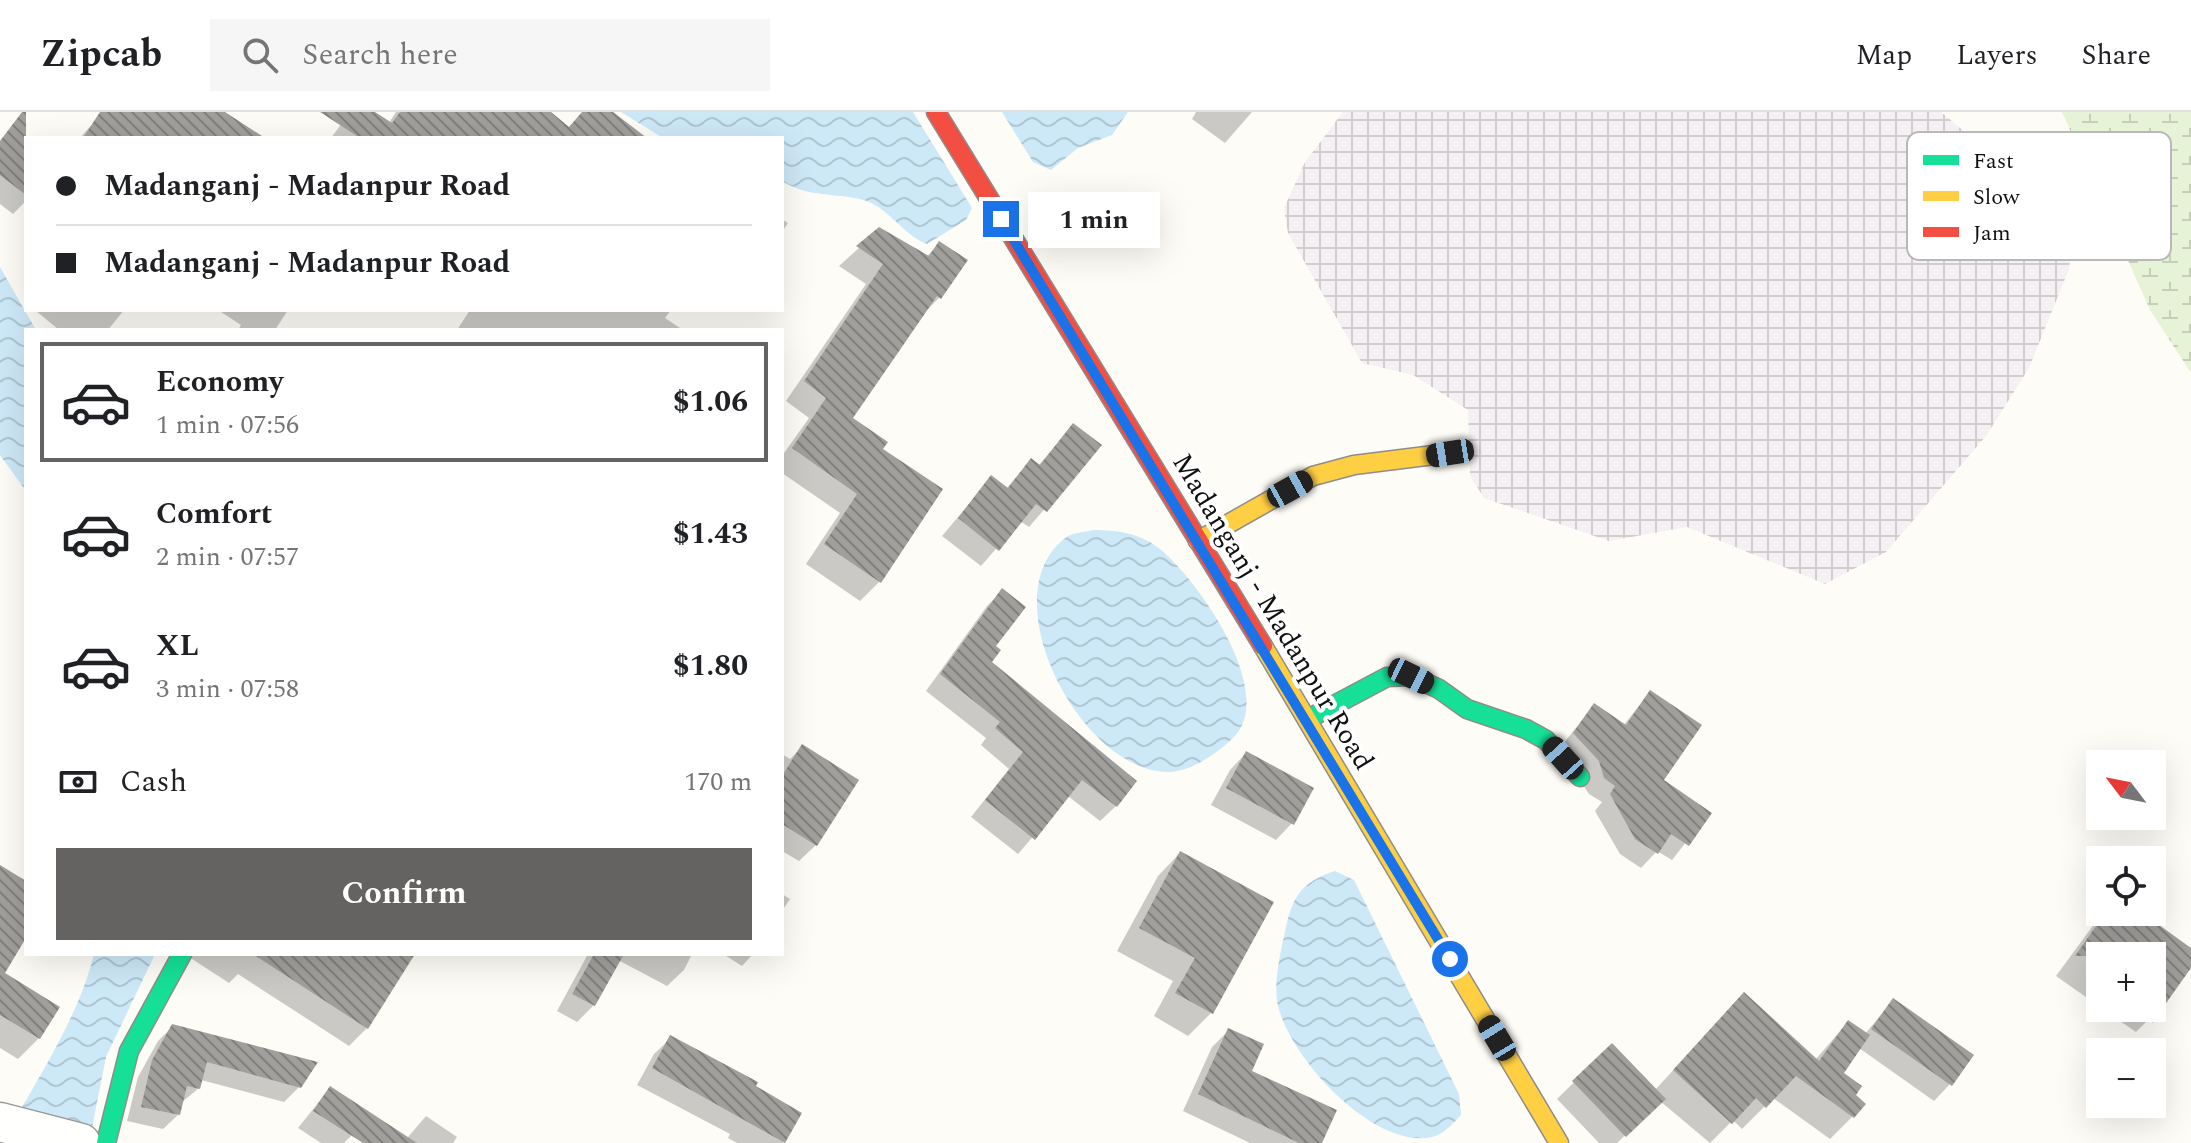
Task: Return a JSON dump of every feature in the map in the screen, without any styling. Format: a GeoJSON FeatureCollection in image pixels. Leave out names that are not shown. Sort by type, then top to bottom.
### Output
{"type":"FeatureCollection","features":[{"type":"Feature","properties":{"kind":"main road","name":"Madanganj - Madanpur Road"},"geometry":{"type":"LineString","coordinates":[[936,112],[1308,719],[1559,1143]]}},
{"type":"Feature","properties":{"kind":"main road"},"geometry":{"type":"LineString","coordinates":[[1198,541],[1313,476],[1354,465],[1450,453]]}},
{"type":"Feature","properties":{"kind":"main road"},"geometry":{"type":"LineString","coordinates":[[1308,719],[1387,677],[1411,676],[1467,709],[1526,729],[1546,740],[1580,777]]}},
{"type":"Feature","properties":{"kind":"main road"},"geometry":{"type":"LineString","coordinates":[[106,1143],[129,1051],[181,956]]}},
{"type":"Feature","properties":{"kind":"street"},"geometry":{"type":"LineString","coordinates":[[0,1122],[81,1143]]}},
{"type":"Feature","properties":{"kind":"shaded area"},"geometry":{"type":"Polygon","coordinates":[[[1343,112],[1941,112],[1965,132],[1907,132],[1907,260],[2070,260],[2069,269],[2029,368],[1986,436],[1886,552],[1825,584],[1687,527],[1609,541],[1484,498],[1470,476],[1468,410],[1413,375],[1362,363],[1288,233],[1284,208],[1305,162],[1343,112]]]}},
{"type":"Feature","properties":{"kind":"green space"},"geometry":{"type":"Polygon","coordinates":[[[2062,112],[2191,112],[2191,373],[2150,310],[2128,260],[2171,260],[2171,132],[2071,132],[2062,112]]]}},
{"type":"Feature","properties":{"kind":"water"},"geometry":{"type":"Polygon","coordinates":[[[621,112],[913,112],[972,208],[966,220],[927,244],[870,203],[810,192],[784,182],[784,136],[660,136],[621,112]]]}},
{"type":"Feature","properties":{"kind":"water"},"geometry":{"type":"Polygon","coordinates":[[[1002,112],[1128,112],[1112,135],[1078,148],[1051,170],[1033,162],[1002,112]]]}},
{"type":"Feature","properties":{"kind":"water"},"geometry":{"type":"Polygon","coordinates":[[[0,267],[35,328],[24,328],[24,488],[0,455],[0,267]]]}},
{"type":"Feature","properties":{"kind":"water"},"geometry":{"type":"Polygon","coordinates":[[[1093,530],[1128,534],[1161,550],[1194,586],[1228,639],[1240,668],[1246,695],[1244,719],[1232,739],[1195,765],[1169,772],[1136,765],[1105,744],[1078,714],[1056,678],[1042,639],[1037,600],[1044,566],[1064,539],[1093,530]]]}},
{"type":"Feature","properties":{"kind":"water"},"geometry":{"type":"Polygon","coordinates":[[[1335,871],[1354,880],[1459,1094],[1461,1115],[1436,1136],[1404,1136],[1380,1127],[1357,1112],[1315,1072],[1286,1027],[1278,1006],[1277,979],[1291,909],[1306,886],[1335,871]]]}},
{"type":"Feature","properties":{"kind":"water"},"geometry":{"type":"Polygon","coordinates":[[[93,956],[154,956],[106,1057],[89,1143],[12,1125],[69,1021],[93,956]]]}},
{"type":"Feature","properties":{"kind":"building"},"geometry":{"type":"Polygon","coordinates":[[[22,112],[26,112],[24,193],[0,175],[0,141],[22,112]]]}},
{"type":"Feature","properties":{"kind":"building"},"geometry":{"type":"Polygon","coordinates":[[[100,112],[225,112],[262,136],[84,136],[100,112]]]}},
{"type":"Feature","properties":{"kind":"building"},"geometry":{"type":"Polygon","coordinates":[[[320,112],[375,112],[392,123],[400,112],[551,112],[569,127],[582,112],[613,112],[644,136],[357,136],[320,112]]]}},
{"type":"Feature","properties":{"kind":"building"},"geometry":{"type":"Polygon","coordinates":[[[879,227],[929,256],[939,241],[968,260],[941,299],[937,296],[853,418],[888,442],[883,449],[943,489],[881,583],[824,544],[857,494],[792,448],[826,398],[804,381],[883,264],[856,246],[879,227]]]}},
{"type":"Feature","properties":{"kind":"building"},"geometry":{"type":"Polygon","coordinates":[[[1073,423],[1102,445],[1047,512],[1036,504],[999,551],[958,518],[991,475],[1008,488],[1031,458],[1040,465],[1073,423]]]}},
{"type":"Feature","properties":{"kind":"building"},"geometry":{"type":"Polygon","coordinates":[[[1002,588],[1026,607],[996,646],[1001,650],[992,662],[1137,781],[1117,807],[1082,780],[1035,840],[985,800],[1023,752],[995,728],[1000,722],[940,674],[1002,588]]]}},
{"type":"Feature","properties":{"kind":"building"},"geometry":{"type":"Polygon","coordinates":[[[1650,690],[1702,725],[1664,780],[1712,813],[1689,846],[1671,834],[1658,854],[1635,839],[1610,794],[1615,786],[1604,778],[1599,761],[1573,733],[1594,703],[1626,725],[1650,690]]]}},
{"type":"Feature","properties":{"kind":"building"},"geometry":{"type":"Polygon","coordinates":[[[802,744],[859,780],[817,846],[784,825],[784,773],[802,744]]]}},
{"type":"Feature","properties":{"kind":"building"},"geometry":{"type":"Polygon","coordinates":[[[1246,751],[1314,788],[1294,825],[1226,788],[1246,751]]]}},
{"type":"Feature","properties":{"kind":"building"},"geometry":{"type":"Polygon","coordinates":[[[1180,851],[1274,902],[1213,1014],[1175,993],[1195,958],[1139,928],[1180,851]]]}},
{"type":"Feature","properties":{"kind":"building"},"geometry":{"type":"Polygon","coordinates":[[[0,865],[24,880],[24,941],[5,973],[60,1007],[40,1039],[0,1015],[0,865]]]}},
{"type":"Feature","properties":{"kind":"building"},"geometry":{"type":"Polygon","coordinates":[[[2096,926],[2160,926],[2191,948],[2191,968],[2166,1003],[2166,942],[2086,942],[2086,956],[2075,956],[2096,926]]]}},
{"type":"Feature","properties":{"kind":"building"},"geometry":{"type":"Polygon","coordinates":[[[256,956],[414,956],[368,1029],[256,956]]]}},
{"type":"Feature","properties":{"kind":"building"},"geometry":{"type":"Polygon","coordinates":[[[593,956],[623,956],[595,1006],[572,994],[593,956]]]}},
{"type":"Feature","properties":{"kind":"building"},"geometry":{"type":"Polygon","coordinates":[[[1744,992],[1819,1061],[1848,1020],[1870,1035],[1844,1073],[1862,1086],[1856,1095],[1866,1104],[1854,1118],[1796,1076],[1766,1108],[1756,1098],[1732,1124],[1673,1070],[1744,992]]]}},
{"type":"Feature","properties":{"kind":"building"},"geometry":{"type":"Polygon","coordinates":[[[1893,998],[1974,1055],[1952,1086],[1871,1029],[1893,998]]]}},
{"type":"Feature","properties":{"kind":"building"},"geometry":{"type":"Polygon","coordinates":[[[172,1024],[318,1062],[301,1088],[207,1062],[200,1089],[187,1086],[180,1115],[141,1107],[152,1060],[172,1024]]]}},
{"type":"Feature","properties":{"kind":"building"},"geometry":{"type":"Polygon","coordinates":[[[1228,1028],[1264,1044],[1252,1071],[1337,1110],[1322,1143],[1299,1143],[1198,1094],[1228,1028]]]}},
{"type":"Feature","properties":{"kind":"building"},"geometry":{"type":"Polygon","coordinates":[[[670,1035],[758,1082],[756,1086],[802,1113],[785,1143],[652,1068],[670,1035]]]}},
{"type":"Feature","properties":{"kind":"building"},"geometry":{"type":"Polygon","coordinates":[[[1612,1043],[1666,1099],[1626,1137],[1572,1081],[1612,1043]]]}},
{"type":"Feature","properties":{"kind":"building"},"geometry":{"type":"Polygon","coordinates":[[[330,1086],[417,1143],[363,1143],[313,1111],[330,1086]]]}},
{"type":"Feature","properties":{"kind":"traffic: fast"},"geometry":{"type":"LineString","coordinates":[[1308,719],[1387,677],[1411,676],[1439,689],[1467,709],[1526,729],[1546,740],[1580,777]]}},
{"type":"Feature","properties":{"kind":"traffic: fast"},"geometry":{"type":"LineString","coordinates":[[106,1143],[129,1051],[181,956]]}},
{"type":"Feature","properties":{"kind":"traffic: slow"},"geometry":{"type":"LineString","coordinates":[[1198,541],[1313,476],[1354,465],[1450,453]]}},
{"type":"Feature","properties":{"kind":"traffic: slow"},"geometry":{"type":"LineString","coordinates":[[1263,646],[1559,1143]]}},
{"type":"Feature","properties":{"kind":"traffic: jam"},"geometry":{"type":"LineString","coordinates":[[936,112],[1263,646]]}},
{"type":"Feature","properties":{"kind":"route"},"geometry":{"type":"LineString","coordinates":[[1001,219],[1308,719],[1450,959]]}}]}
